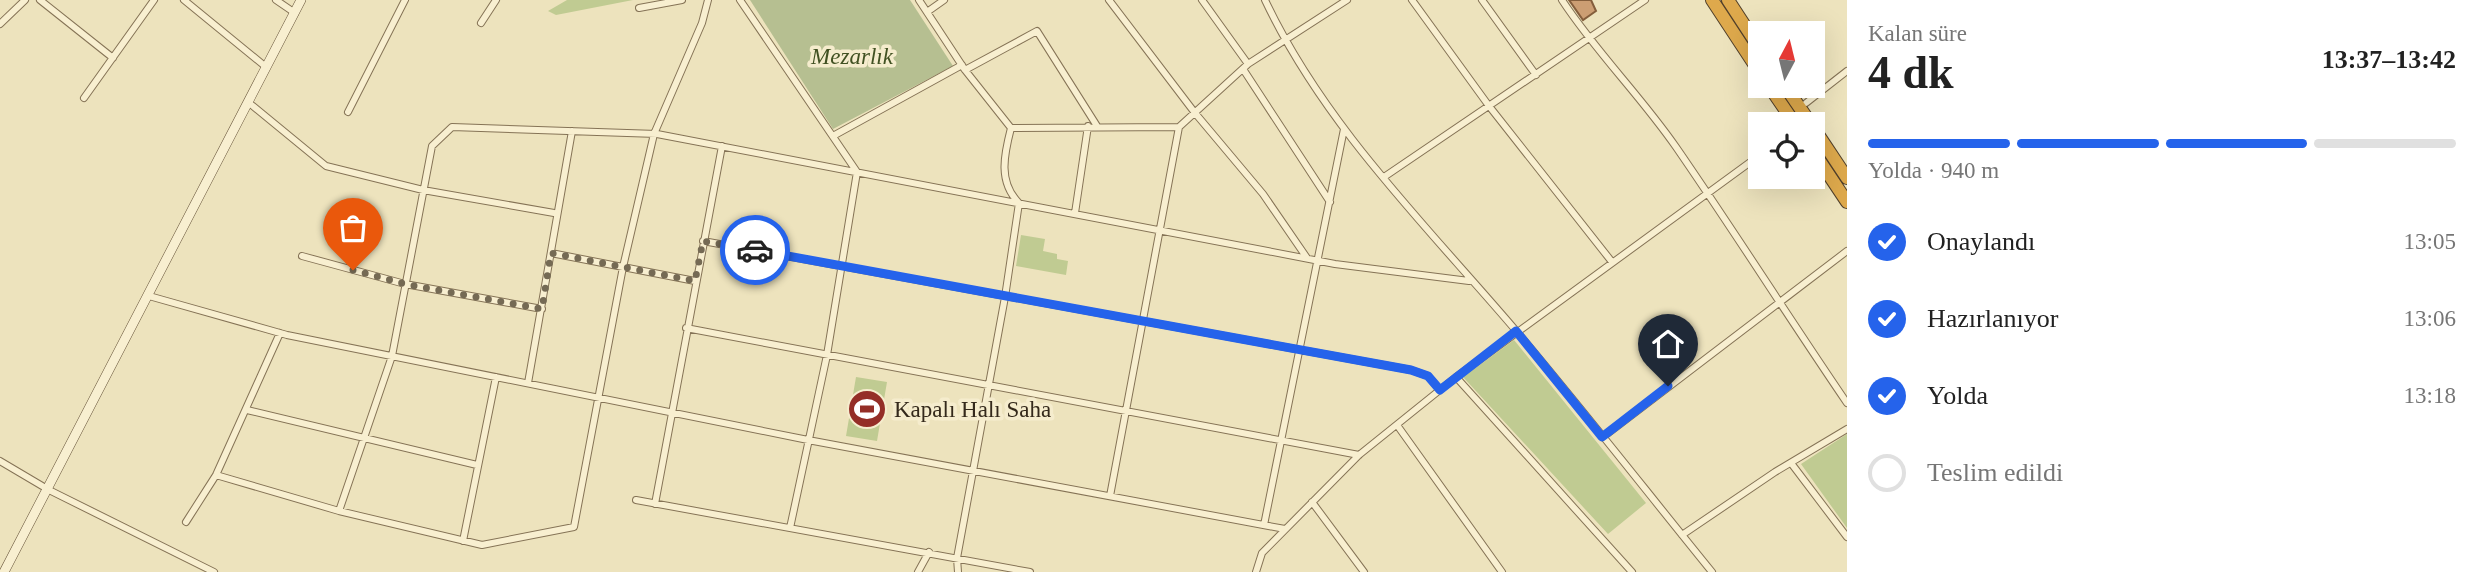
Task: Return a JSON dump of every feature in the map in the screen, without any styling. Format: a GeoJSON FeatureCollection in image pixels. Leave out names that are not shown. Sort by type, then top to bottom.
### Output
{"type":"FeatureCollection","features":[{"type":"Feature","properties":{"kind":"highway"},"geometry":{"type":"LineString","coordinates":[[1712,0],[1748,55]]}},
{"type":"Feature","properties":{"kind":"highway"},"geometry":{"type":"LineString","coordinates":[[1728,0],[1748,31]]}},
{"type":"Feature","properties":{"kind":"highway"},"geometry":{"type":"LineString","coordinates":[[1825,145],[1847,178]]}},
{"type":"Feature","properties":{"kind":"highway"},"geometry":{"type":"LineString","coordinates":[[1825,169],[1847,202]]}},
{"type":"Feature","properties":{"kind":"street"},"geometry":{"type":"LineString","coordinates":[[0,24],[25,0]]}},
{"type":"Feature","properties":{"kind":"street"},"geometry":{"type":"LineString","coordinates":[[40,0],[113,58]]}},
{"type":"Feature","properties":{"kind":"street"},"geometry":{"type":"LineString","coordinates":[[84,97],[154,0]]}},
{"type":"Feature","properties":{"kind":"street"},"geometry":{"type":"LineString","coordinates":[[184,0],[267,67]]}},
{"type":"Feature","properties":{"kind":"street"},"geometry":{"type":"LineString","coordinates":[[276,0],[295,13]]}},
{"type":"Feature","properties":{"kind":"street"},"geometry":{"type":"LineString","coordinates":[[4,572],[49,490],[301,0]]}},
{"type":"Feature","properties":{"kind":"street"},"geometry":{"type":"LineString","coordinates":[[348,112],[405,0]]}},
{"type":"Feature","properties":{"kind":"street"},"geometry":{"type":"LineString","coordinates":[[481,23],[496,0]]}},
{"type":"Feature","properties":{"kind":"street"},"geometry":{"type":"LineString","coordinates":[[639,8],[682,0]]}},
{"type":"Feature","properties":{"kind":"street"},"geometry":{"type":"LineString","coordinates":[[216,475],[339,511],[482,545],[574,527],[622,267],[654,134],[702,23],[708,0]]}},
{"type":"Feature","properties":{"kind":"street"},"geometry":{"type":"LineString","coordinates":[[740,0],[856,172],[827,355],[790,527]]}},
{"type":"Feature","properties":{"kind":"street"},"geometry":{"type":"LineString","coordinates":[[919,0],[963,68],[1011,128]]}},
{"type":"Feature","properties":{"kind":"street"},"geometry":{"type":"LineString","coordinates":[[927,12],[944,0]]}},
{"type":"Feature","properties":{"kind":"street"},"geometry":{"type":"LineString","coordinates":[[1109,0],[1195,113],[1263,194],[1307,258]]}},
{"type":"Feature","properties":{"kind":"street"},"geometry":{"type":"LineString","coordinates":[[1202,0],[1330,202]]}},
{"type":"Feature","properties":{"kind":"street"},"geometry":{"type":"LineString","coordinates":[[1265,0],[1284,41],[1344,128],[1469,281],[1516,331],[1712,572]]}},
{"type":"Feature","properties":{"kind":"street"},"geometry":{"type":"LineString","coordinates":[[1110,496],[1179,127],[1245,66],[1347,0]]}},
{"type":"Feature","properties":{"kind":"street"},"geometry":{"type":"LineString","coordinates":[[1412,0],[1489,106],[1612,262]]}},
{"type":"Feature","properties":{"kind":"street"},"geometry":{"type":"LineString","coordinates":[[1482,0],[1536,75]]}},
{"type":"Feature","properties":{"kind":"street"},"geometry":{"type":"LineString","coordinates":[[1562,0],[1588,39],[1609,58],[1675,146],[1847,403]]}},
{"type":"Feature","properties":{"kind":"street"},"geometry":{"type":"LineString","coordinates":[[1384,177],[1645,0]]}},
{"type":"Feature","properties":{"kind":"street"},"geometry":{"type":"LineString","coordinates":[[833,136],[1037,31],[1097,126]]}},
{"type":"Feature","properties":{"kind":"street"},"geometry":{"type":"LineString","coordinates":[[1807,103],[1847,71]]}},
{"type":"Feature","properties":{"kind":"street"},"geometry":{"type":"LineString","coordinates":[[248,102],[326,166],[423,190],[554,213]]}},
{"type":"Feature","properties":{"kind":"street"},"geometry":{"type":"LineString","coordinates":[[1075,213],[1088,126]]}},
{"type":"Feature","properties":{"kind":"street"},"geometry":{"type":"LineString","coordinates":[[339,511],[392,356],[432,146],[452,127],[654,134],[1317,260],[1469,281]]}},
{"type":"Feature","properties":{"kind":"street"},"geometry":{"type":"LineString","coordinates":[[1011,128],[1179,127]]}},
{"type":"Feature","properties":{"kind":"street"},"geometry":{"type":"LineString","coordinates":[[1011,128],[1004,155],[1005,182],[1009,192],[1019,203]]}},
{"type":"Feature","properties":{"kind":"street"},"geometry":{"type":"LineString","coordinates":[[1264,525],[1344,128]]}},
{"type":"Feature","properties":{"kind":"street"},"geometry":{"type":"LineString","coordinates":[[528,383],[572,131]]}},
{"type":"Feature","properties":{"kind":"street"},"geometry":{"type":"LineString","coordinates":[[655,504],[670,412],[722,146]]}},
{"type":"Feature","properties":{"kind":"street"},"geometry":{"type":"LineString","coordinates":[[1256,572],[1262,553],[1359,455],[1516,331],[1748,164]]}},
{"type":"Feature","properties":{"kind":"street"},"geometry":{"type":"LineString","coordinates":[[958,572],[957,558],[1005,297],[1019,203]]}},
{"type":"Feature","properties":{"kind":"street"},"geometry":{"type":"LineString","coordinates":[[703,241],[1411,370],[1428,376],[1440,390]]}},
{"type":"Feature","properties":{"kind":"street"},"geometry":{"type":"LineString","coordinates":[[1602,437],[1847,251]]}},
{"type":"Feature","properties":{"kind":"street"},"geometry":{"type":"LineString","coordinates":[[551,253],[695,281]]}},
{"type":"Feature","properties":{"kind":"street"},"geometry":{"type":"LineString","coordinates":[[302,256],[405,284],[542,309]]}},
{"type":"Feature","properties":{"kind":"street"},"geometry":{"type":"LineString","coordinates":[[149,296],[280,333],[392,356],[808,440],[1285,529]]}},
{"type":"Feature","properties":{"kind":"street"},"geometry":{"type":"LineString","coordinates":[[686,328],[1359,455]]}},
{"type":"Feature","properties":{"kind":"street"},"geometry":{"type":"LineString","coordinates":[[186,522],[216,475],[280,333]]}},
{"type":"Feature","properties":{"kind":"street"},"geometry":{"type":"LineString","coordinates":[[463,541],[496,377]]}},
{"type":"Feature","properties":{"kind":"street"},"geometry":{"type":"LineString","coordinates":[[1456,377],[1632,572]]}},
{"type":"Feature","properties":{"kind":"street"},"geometry":{"type":"LineString","coordinates":[[247,410],[477,465]]}},
{"type":"Feature","properties":{"kind":"street"},"geometry":{"type":"LineString","coordinates":[[1397,425],[1502,572]]}},
{"type":"Feature","properties":{"kind":"street"},"geometry":{"type":"LineString","coordinates":[[1682,535],[1847,429]]}},
{"type":"Feature","properties":{"kind":"street"},"geometry":{"type":"LineString","coordinates":[[0,461],[49,490],[214,572]]}},
{"type":"Feature","properties":{"kind":"street"},"geometry":{"type":"LineString","coordinates":[[1791,463],[1847,537]]}},
{"type":"Feature","properties":{"kind":"street"},"geometry":{"type":"LineString","coordinates":[[636,500],[1030,572]]}},
{"type":"Feature","properties":{"kind":"street"},"geometry":{"type":"LineString","coordinates":[[1312,502],[1364,572]]}},
{"type":"Feature","properties":{"kind":"street"},"geometry":{"type":"LineString","coordinates":[[918,572],[929,552]]}},
{"type":"Feature","properties":{"kind":"green space"},"geometry":{"type":"Polygon","coordinates":[[[567,0],[633,0],[556,15],[548,11],[567,0]]]}},
{"type":"Feature","properties":{"kind":"green space","name":"Mezarlık"},"geometry":{"type":"Polygon","coordinates":[[[750,0],[910,0],[953,66],[833,129],[750,0]]]}},
{"type":"Feature","properties":{"kind":"green space"},"geometry":{"type":"Polygon","coordinates":[[[1021,235],[1045,239],[1043,251],[1057,254],[1057,259],[1068,261],[1066,275],[1016,266],[1021,235]]]}},
{"type":"Feature","properties":{"kind":"green space"},"geometry":{"type":"Polygon","coordinates":[[[1514,340],[1646,503],[1608,534],[1463,377],[1514,340]]]}},
{"type":"Feature","properties":{"kind":"green space","name":"Kapalı Halı Saha"},"geometry":{"type":"Polygon","coordinates":[[[856,377],[887,382],[877,441],[846,436],[856,377]]]}},
{"type":"Feature","properties":{"kind":"green space"},"geometry":{"type":"Polygon","coordinates":[[[1847,434],[1847,528],[1801,464],[1847,434]]]}},
{"type":"Feature","properties":{"kind":"building"},"geometry":{"type":"Polygon","coordinates":[[[1569,0],[1591,0],[1596,11],[1583,20],[1569,0]]]}},
{"type":"Feature","properties":{"kind":"way so far"},"geometry":{"type":"LineString","coordinates":[[353,270],[405,284],[542,309],[551,253],[695,281],[703,241],[755,250]]}},
{"type":"Feature","properties":{"kind":"place","name":"Kapalı Halı Saha"},"geometry":{"type":"Point","coordinates":[867,409]}},
{"type":"Feature","properties":{"kind":"route"},"geometry":{"type":"LineString","coordinates":[[755,250],[1054,306],[1281,344],[1411,370],[1434,380],[1440,390],[1516,331],[1602,437],[1668,386]]}}]}
